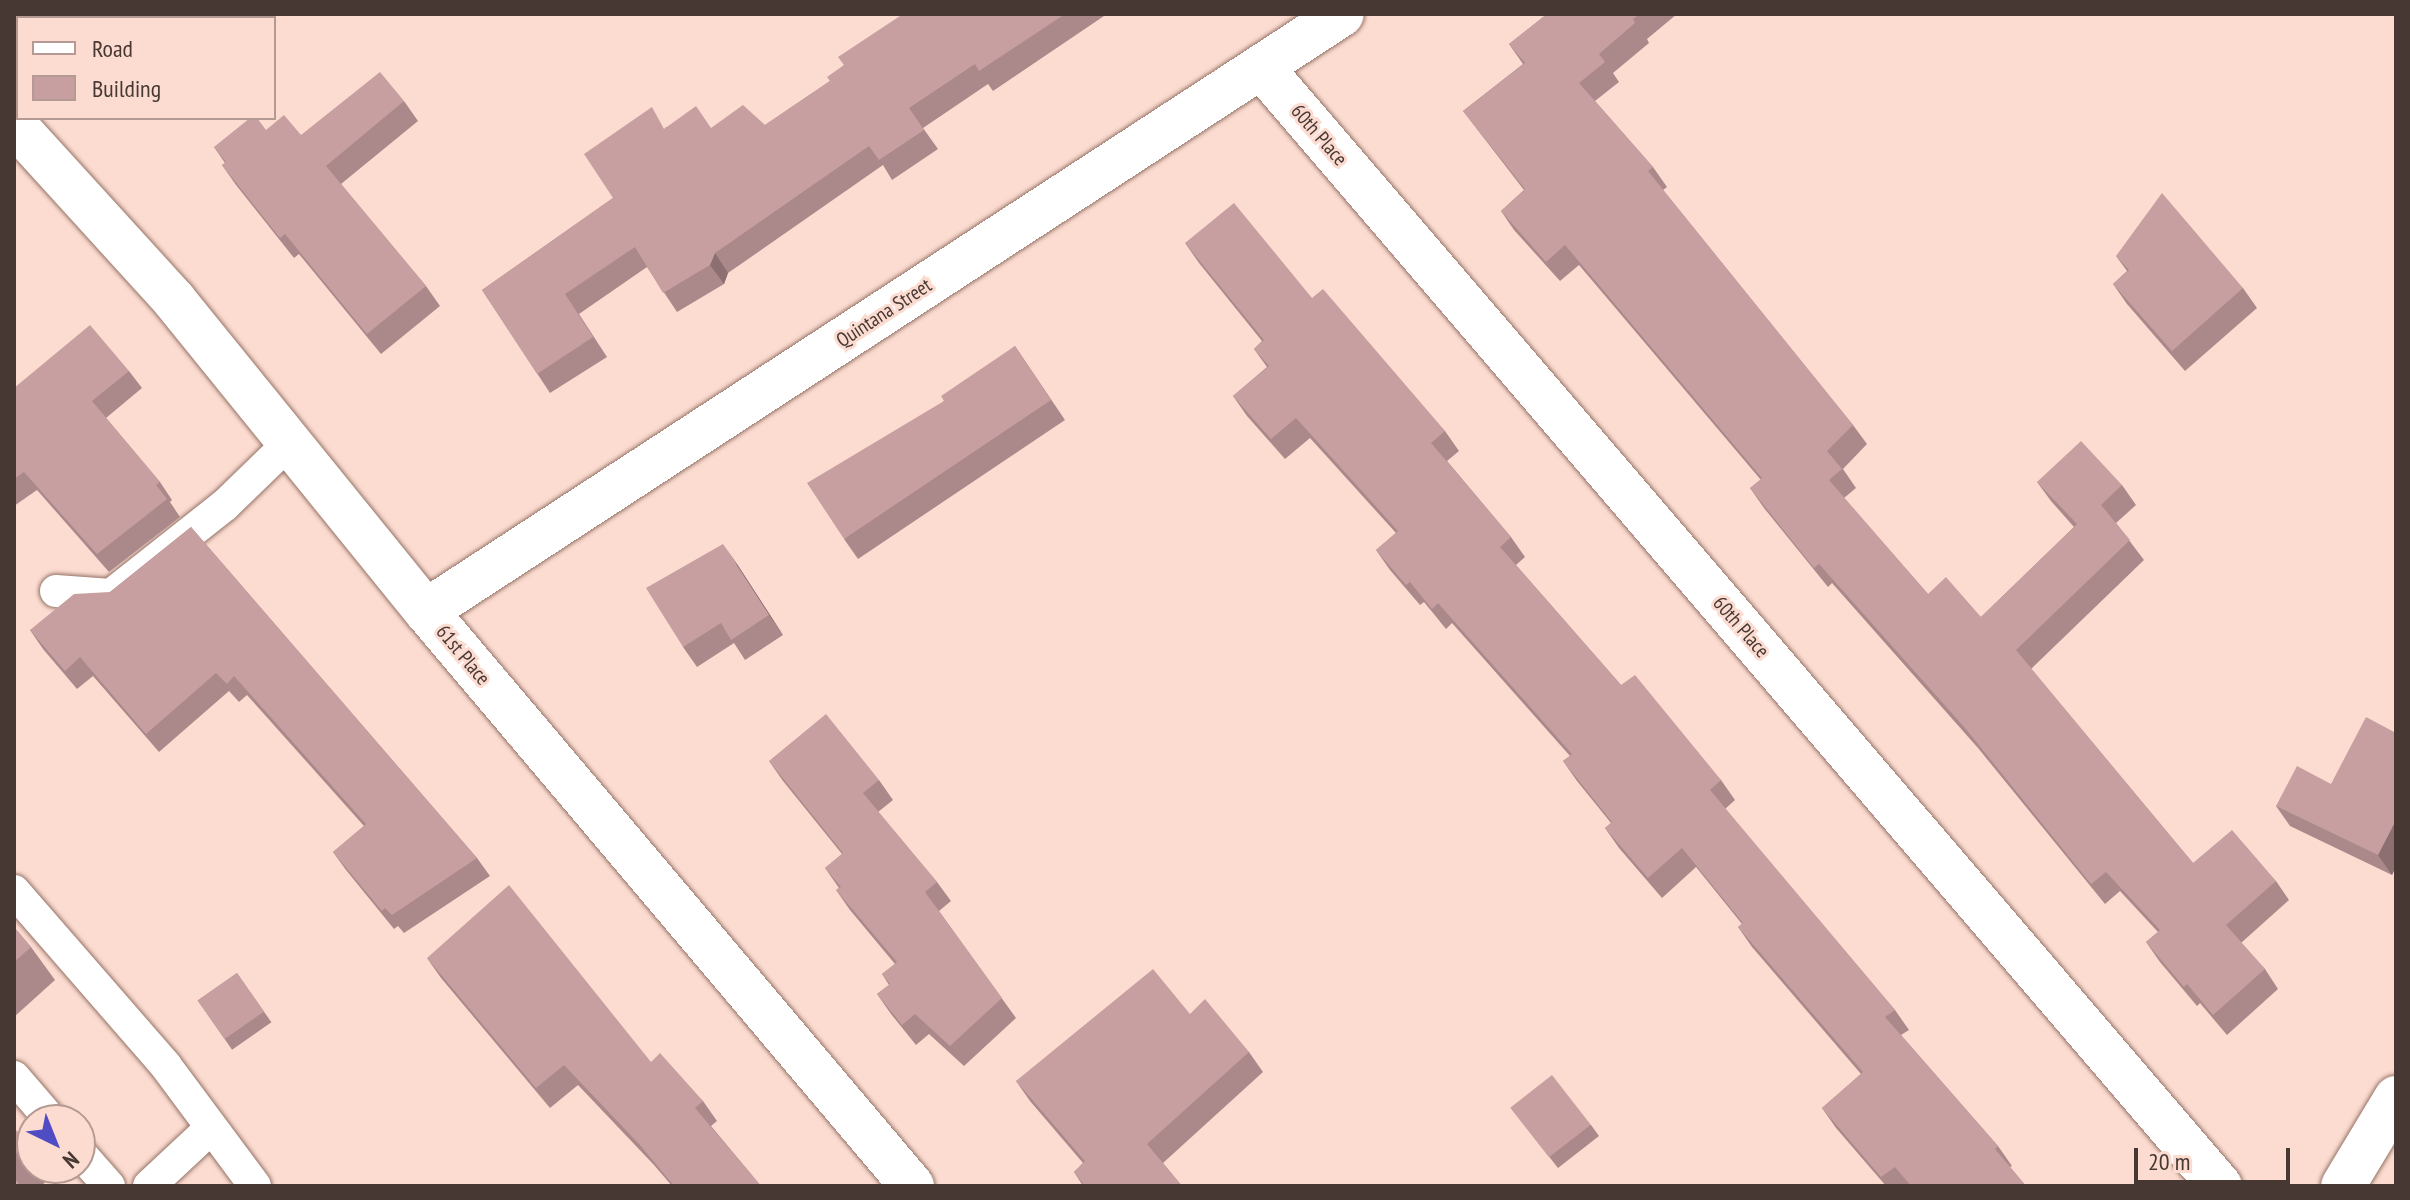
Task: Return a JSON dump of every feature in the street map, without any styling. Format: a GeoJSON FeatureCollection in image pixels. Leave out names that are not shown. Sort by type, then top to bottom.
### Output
{"type":"FeatureCollection","features":[{"type":"Feature","properties":{"kind":"street","name":"Quintana Street"},"geometry":{"type":"LineString","coordinates":[[426,611],[1342,14]]}},
{"type":"Feature","properties":{"kind":"street","name":"60th Place"},"geometry":{"type":"LineString","coordinates":[[1261,67],[2201,1178]]}},
{"type":"Feature","properties":{"kind":"street","name":"61st Place"},"geometry":{"type":"LineString","coordinates":[[14,124],[102,216],[426,611],[912,1186]]}},
{"type":"Feature","properties":{"kind":"street"},"geometry":{"type":"LineString","coordinates":[[2343,1186],[2396,1098]]}},
{"type":"Feature","properties":{"kind":"lane"},"geometry":{"type":"LineString","coordinates":[[56,591],[111,595],[225,505],[290,442]]}},
{"type":"Feature","properties":{"kind":"lane"},"geometry":{"type":"LineString","coordinates":[[14,891],[166,1066],[209,1130],[255,1186]]}},
{"type":"Feature","properties":{"kind":"lane"},"geometry":{"type":"LineString","coordinates":[[14,1077],[37,1104]]}},
{"type":"Feature","properties":{"kind":"lane"},"geometry":{"type":"LineString","coordinates":[[149,1186],[209,1130]]}},
{"type":"Feature","properties":{"kind":"building"},"geometry":{"type":"Polygon","coordinates":[[[903,14],[1065,14],[979,71],[975,64],[909,108],[924,130],[879,160],[869,146],[715,253],[710,265],[663,293],[635,247],[565,294],[593,337],[537,374],[482,290],[613,198],[584,154],[652,107],[664,129],[696,106],[711,128],[743,105],[765,125],[830,81],[827,77],[844,65],[838,57],[903,14]]]}},
{"type":"Feature","properties":{"kind":"building"},"geometry":{"type":"Polygon","coordinates":[[[1547,14],[1640,14],[1633,19],[1635,23],[1599,54],[1605,62],[1579,83],[1653,167],[1648,171],[1853,425],[1827,451],[1842,469],[1829,480],[1928,594],[1946,577],[1981,617],[2077,524],[2037,482],[2081,441],[2122,485],[2101,505],[2130,540],[2016,650],[2193,863],[2232,830],[2276,881],[2226,925],[2265,969],[2213,1015],[2187,984],[2184,987],[2146,942],[2160,930],[2106,872],[2091,884],[1965,728],[1819,564],[1814,568],[1750,488],[1762,478],[1565,245],[1546,262],[1501,211],[1525,189],[1463,111],[1525,63],[1509,44],[1547,14]]]}},
{"type":"Feature","properties":{"kind":"building"},"geometry":{"type":"Polygon","coordinates":[[[380,72],[404,101],[326,166],[426,286],[367,334],[285,234],[280,238],[222,165],[226,162],[214,147],[248,120],[258,120],[266,130],[284,115],[301,135],[380,72]]]}},
{"type":"Feature","properties":{"kind":"building"},"geometry":{"type":"Polygon","coordinates":[[[2162,193],[2243,288],[2172,351],[2113,284],[2129,270],[2116,256],[2162,193]]]}},
{"type":"Feature","properties":{"kind":"building"},"geometry":{"type":"Polygon","coordinates":[[[1234,203],[1312,298],[1323,289],[1445,431],[1431,443],[1511,537],[1500,547],[1621,685],[1635,675],[1721,780],[1710,790],[1895,1010],[1885,1017],[1998,1146],[1995,1149],[2026,1186],[1911,1186],[1895,1167],[1881,1177],[1822,1108],[1863,1072],[1738,927],[1743,923],[1682,848],[1648,878],[1605,828],[1612,822],[1563,761],[1572,754],[1438,603],[1432,609],[1410,582],[1406,585],[1376,550],[1398,531],[1296,418],[1271,439],[1233,396],[1269,366],[1254,349],[1264,340],[1185,243],[1234,203]]]}},
{"type":"Feature","properties":{"kind":"building"},"geometry":{"type":"Polygon","coordinates":[[[90,325],[129,371],[92,401],[160,482],[156,485],[167,499],[97,554],[24,472],[14,479],[14,388],[90,325]]]}},
{"type":"Feature","properties":{"kind":"building"},"geometry":{"type":"Polygon","coordinates":[[[1015,346],[1051,400],[844,539],[807,483],[944,401],[941,396],[1015,346]]]}},
{"type":"Feature","properties":{"kind":"building"},"geometry":{"type":"Polygon","coordinates":[[[191,527],[477,858],[392,915],[385,908],[382,911],[333,852],[366,824],[234,676],[227,684],[216,673],[146,734],[80,657],[65,671],[30,630],[74,594],[110,592],[191,527]]]}},
{"type":"Feature","properties":{"kind":"building"},"geometry":{"type":"Polygon","coordinates":[[[723,544],[769,615],[731,640],[721,623],[683,647],[646,588],[723,544]]]}},
{"type":"Feature","properties":{"kind":"building"},"geometry":{"type":"Polygon","coordinates":[[[826,714],[879,780],[863,793],[937,882],[925,892],[1002,998],[950,1046],[915,1014],[902,1025],[877,994],[890,984],[882,974],[897,962],[836,890],[841,887],[825,868],[843,853],[769,761],[826,714]]]}},
{"type":"Feature","properties":{"kind":"building"},"geometry":{"type":"Polygon","coordinates":[[[2366,717],[2396,733],[2396,820],[2378,855],[2276,806],[2297,766],[2331,784],[2366,717]]]}},
{"type":"Feature","properties":{"kind":"building"},"geometry":{"type":"Polygon","coordinates":[[[509,885],[651,1062],[660,1053],[703,1101],[695,1108],[761,1186],[674,1186],[640,1145],[564,1065],[536,1088],[427,958],[509,885]]]}},
{"type":"Feature","properties":{"kind":"building"},"geometry":{"type":"Polygon","coordinates":[[[14,927],[31,947],[14,962],[14,927]]]}},
{"type":"Feature","properties":{"kind":"building"},"geometry":{"type":"Polygon","coordinates":[[[1153,969],[1190,1014],[1205,999],[1249,1052],[1147,1144],[1182,1186],[1085,1186],[1074,1172],[1085,1161],[1016,1081],[1153,969]]]}},
{"type":"Feature","properties":{"kind":"building"},"geometry":{"type":"Polygon","coordinates":[[[237,973],[264,1012],[225,1039],[198,1001],[237,973]]]}},
{"type":"Feature","properties":{"kind":"building"},"geometry":{"type":"Polygon","coordinates":[[[1552,1075],[1591,1125],[1549,1157],[1510,1108],[1552,1075]]]}},
{"type":"Feature","properties":{"kind":"building"},"geometry":{"type":"Polygon","coordinates":[[[14,1128],[16,1153],[14,1155],[14,1128]]]}}]}
